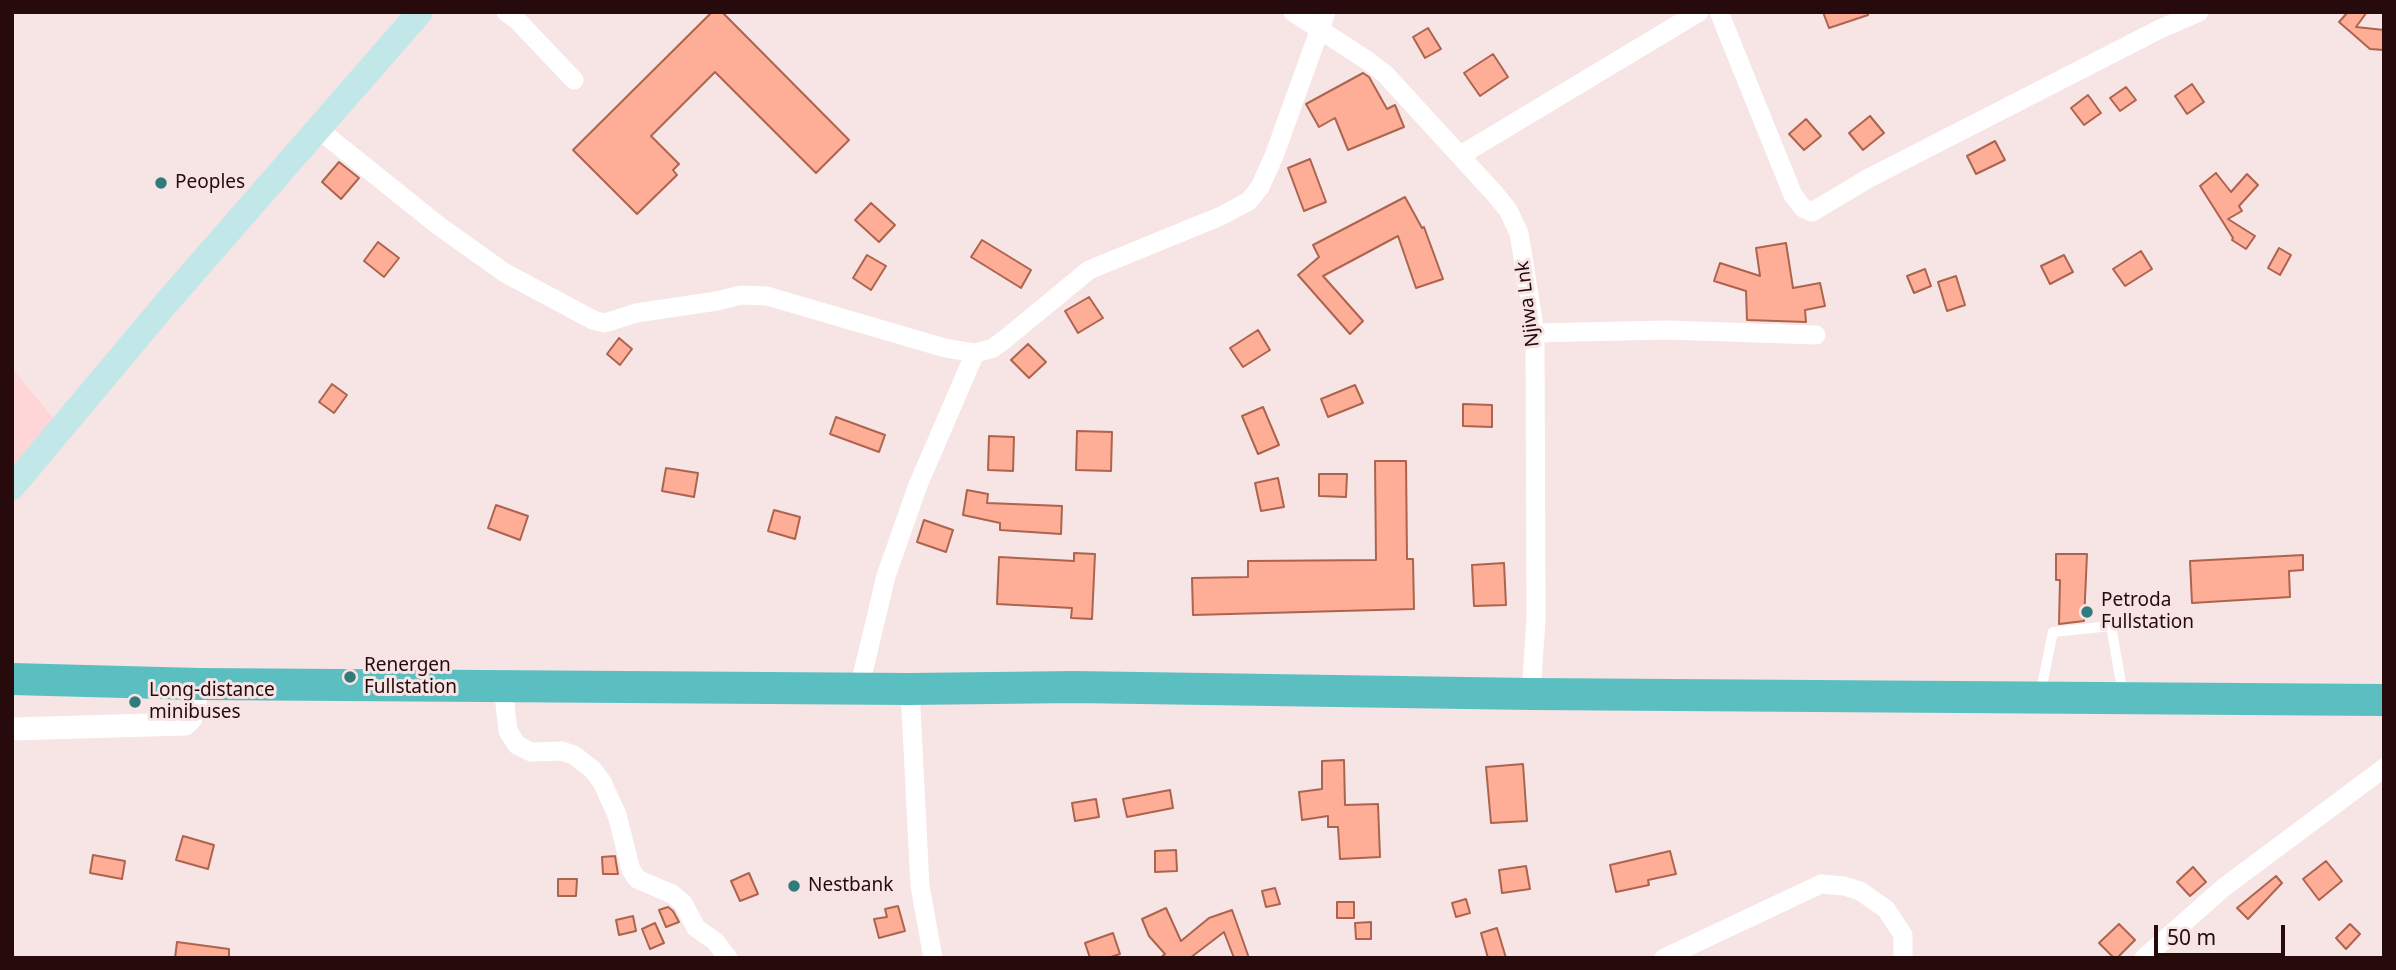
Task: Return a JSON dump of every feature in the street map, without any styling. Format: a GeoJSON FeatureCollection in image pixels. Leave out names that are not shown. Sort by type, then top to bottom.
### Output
{"type":"FeatureCollection","features":[{"type":"Feature","properties":{"kind":"highway"},"geometry":{"type":"LineString","coordinates":[[12,679],[199,684],[859,689],[1075,687],[1531,694],[2384,700]]}},
{"type":"Feature","properties":{"kind":"main road"},"geometry":{"type":"LineString","coordinates":[[12,488],[168,301],[420,12]]}},
{"type":"Feature","properties":{"kind":"street"},"geometry":{"type":"LineString","coordinates":[[506,12],[517,20],[574,80]]}},
{"type":"Feature","properties":{"kind":"street","name":"Njiwa Lnk"},"geometry":{"type":"LineString","coordinates":[[1293,12],[1322,21],[1385,74],[1508,210],[1520,233],[1535,333],[1536,619],[1531,694]]}},
{"type":"Feature","properties":{"kind":"street"},"geometry":{"type":"LineString","coordinates":[[1461,155],[1699,12]]}},
{"type":"Feature","properties":{"kind":"street"},"geometry":{"type":"LineString","coordinates":[[1719,12],[1793,195],[1803,208],[1812,212],[1869,178],[2160,29],[2199,12]]}},
{"type":"Feature","properties":{"kind":"street"},"geometry":{"type":"LineString","coordinates":[[318,130],[439,226],[505,273],[593,320],[605,323],[636,313],[717,302],[741,295],[767,296],[945,348],[975,353],[993,348],[1004,340],[1089,270],[1221,216],[1249,201],[1260,187],[1275,156],[1322,21]]}},
{"type":"Feature","properties":{"kind":"street"},"geometry":{"type":"LineString","coordinates":[[1535,333],[1667,330],[1815,335]]}},
{"type":"Feature","properties":{"kind":"street"},"geometry":{"type":"LineString","coordinates":[[859,689],[886,576],[918,485],[975,353]]}},
{"type":"Feature","properties":{"kind":"street"},"geometry":{"type":"LineString","coordinates":[[12,729],[185,724],[191,718],[199,684]]}},
{"type":"Feature","properties":{"kind":"street"},"geometry":{"type":"LineString","coordinates":[[503,686],[508,731],[517,745],[531,752],[562,751],[574,755],[593,770],[602,782],[617,814],[631,870],[637,879],[672,894],[683,903],[696,928],[715,941],[728,958]]}},
{"type":"Feature","properties":{"kind":"street"},"geometry":{"type":"LineString","coordinates":[[910,689],[920,886],[933,958]]}},
{"type":"Feature","properties":{"kind":"street"},"geometry":{"type":"LineString","coordinates":[[2144,958],[2223,888],[2384,768]]}},
{"type":"Feature","properties":{"kind":"street"},"geometry":{"type":"LineString","coordinates":[[1664,958],[1821,884],[1860,891],[1886,909],[1903,935],[1903,958]]}},
{"type":"Feature","properties":{"kind":"lane"},"geometry":{"type":"LineString","coordinates":[[2040,697],[2053,632],[2111,626],[2124,698]]}},
{"type":"Feature","properties":{"kind":"shaded area"},"geometry":{"type":"Polygon","coordinates":[[[12,368],[58,424],[12,478],[12,368]]]}},
{"type":"Feature","properties":{"kind":"building"},"geometry":{"type":"Polygon","coordinates":[[[712,12],[722,12],[849,140],[816,173],[715,72],[651,136],[679,164],[673,170],[677,175],[637,214],[573,150],[712,12]]]}},
{"type":"Feature","properties":{"kind":"building"},"geometry":{"type":"Polygon","coordinates":[[[1823,12],[1867,12],[1868,15],[1829,28],[1823,12]]]}},
{"type":"Feature","properties":{"kind":"building"},"geometry":{"type":"Polygon","coordinates":[[[2348,12],[2367,12],[2356,27],[2384,30],[2384,50],[2370,49],[2339,22],[2348,12]]]}},
{"type":"Feature","properties":{"kind":"building"},"geometry":{"type":"Polygon","coordinates":[[[1428,28],[1441,49],[1425,58],[1413,37],[1428,28]]]}},
{"type":"Feature","properties":{"kind":"building"},"geometry":{"type":"Polygon","coordinates":[[[1493,54],[1508,77],[1480,96],[1464,73],[1493,54]]]}},
{"type":"Feature","properties":{"kind":"building"},"geometry":{"type":"Polygon","coordinates":[[[1363,73],[1369,77],[1387,109],[1395,105],[1404,127],[1348,150],[1335,118],[1319,127],[1306,104],[1363,73]]]}},
{"type":"Feature","properties":{"kind":"building"},"geometry":{"type":"Polygon","coordinates":[[[2192,84],[2204,102],[2187,114],[2175,96],[2192,84]]]}},
{"type":"Feature","properties":{"kind":"building"},"geometry":{"type":"Polygon","coordinates":[[[2126,87],[2136,100],[2120,111],[2110,98],[2126,87]]]}},
{"type":"Feature","properties":{"kind":"building"},"geometry":{"type":"Polygon","coordinates":[[[2088,95],[2101,113],[2084,125],[2071,108],[2088,95]]]}},
{"type":"Feature","properties":{"kind":"building"},"geometry":{"type":"Polygon","coordinates":[[[1870,116],[1884,133],[1863,150],[1849,133],[1870,116]]]}},
{"type":"Feature","properties":{"kind":"building"},"geometry":{"type":"Polygon","coordinates":[[[1806,119],[1821,136],[1804,150],[1789,134],[1806,119]]]}},
{"type":"Feature","properties":{"kind":"building"},"geometry":{"type":"Polygon","coordinates":[[[1995,141],[2005,160],[1976,174],[1967,156],[1995,141]]]}},
{"type":"Feature","properties":{"kind":"building"},"geometry":{"type":"Polygon","coordinates":[[[1310,159],[1326,202],[1304,211],[1288,168],[1310,159]]]}},
{"type":"Feature","properties":{"kind":"building"},"geometry":{"type":"Polygon","coordinates":[[[339,162],[359,178],[341,199],[322,182],[339,162]]]}},
{"type":"Feature","properties":{"kind":"building"},"geometry":{"type":"Polygon","coordinates":[[[2216,173],[2231,192],[2247,174],[2258,185],[2239,206],[2242,211],[2228,219],[2255,236],[2246,249],[2232,240],[2200,186],[2216,173]]]}},
{"type":"Feature","properties":{"kind":"building"},"geometry":{"type":"Polygon","coordinates":[[[1405,197],[1422,228],[1424,227],[1443,279],[1416,288],[1398,236],[1323,276],[1363,321],[1350,334],[1298,275],[1319,257],[1313,245],[1405,197]]]}},
{"type":"Feature","properties":{"kind":"building"},"geometry":{"type":"Polygon","coordinates":[[[871,203],[895,225],[879,242],[855,220],[871,203]]]}},
{"type":"Feature","properties":{"kind":"building"},"geometry":{"type":"Polygon","coordinates":[[[982,240],[1031,270],[1021,288],[971,257],[982,240]]]}},
{"type":"Feature","properties":{"kind":"building"},"geometry":{"type":"Polygon","coordinates":[[[378,242],[399,258],[384,277],[364,261],[378,242]]]}},
{"type":"Feature","properties":{"kind":"building"},"geometry":{"type":"Polygon","coordinates":[[[1786,243],[1793,288],[1820,283],[1825,306],[1805,310],[1806,322],[1747,320],[1746,291],[1714,281],[1720,263],[1760,276],[1756,248],[1786,243]]]}},
{"type":"Feature","properties":{"kind":"building"},"geometry":{"type":"Polygon","coordinates":[[[2279,248],[2291,255],[2280,275],[2268,268],[2279,248]]]}},
{"type":"Feature","properties":{"kind":"building"},"geometry":{"type":"Polygon","coordinates":[[[2141,251],[2152,269],[2125,286],[2113,269],[2141,251]]]}},
{"type":"Feature","properties":{"kind":"building"},"geometry":{"type":"Polygon","coordinates":[[[867,255],[886,266],[871,290],[853,278],[867,255]]]}},
{"type":"Feature","properties":{"kind":"building"},"geometry":{"type":"Polygon","coordinates":[[[2064,255],[2073,272],[2050,284],[2041,266],[2064,255]]]}},
{"type":"Feature","properties":{"kind":"building"},"geometry":{"type":"Polygon","coordinates":[[[1925,269],[1931,286],[1914,293],[1907,276],[1925,269]]]}},
{"type":"Feature","properties":{"kind":"building"},"geometry":{"type":"Polygon","coordinates":[[[1956,276],[1965,305],[1947,311],[1938,282],[1956,276]]]}},
{"type":"Feature","properties":{"kind":"building"},"geometry":{"type":"Polygon","coordinates":[[[1089,297],[1103,318],[1078,333],[1065,311],[1089,297]]]}},
{"type":"Feature","properties":{"kind":"building"},"geometry":{"type":"Polygon","coordinates":[[[1258,330],[1270,350],[1243,367],[1230,348],[1258,330]]]}},
{"type":"Feature","properties":{"kind":"building"},"geometry":{"type":"Polygon","coordinates":[[[619,338],[632,349],[620,365],[607,354],[619,338]]]}},
{"type":"Feature","properties":{"kind":"building"},"geometry":{"type":"Polygon","coordinates":[[[1028,344],[1046,362],[1029,378],[1011,360],[1028,344]]]}},
{"type":"Feature","properties":{"kind":"building"},"geometry":{"type":"Polygon","coordinates":[[[332,384],[347,395],[334,413],[319,402],[332,384]]]}},
{"type":"Feature","properties":{"kind":"building"},"geometry":{"type":"Polygon","coordinates":[[[1355,385],[1363,403],[1328,417],[1321,399],[1355,385]]]}},
{"type":"Feature","properties":{"kind":"building"},"geometry":{"type":"Polygon","coordinates":[[[1463,404],[1492,405],[1492,427],[1463,426],[1463,404]]]}},
{"type":"Feature","properties":{"kind":"building"},"geometry":{"type":"Polygon","coordinates":[[[1263,407],[1279,445],[1258,454],[1242,416],[1263,407]]]}},
{"type":"Feature","properties":{"kind":"building"},"geometry":{"type":"Polygon","coordinates":[[[836,417],[885,435],[879,452],[830,434],[836,417]]]}},
{"type":"Feature","properties":{"kind":"building"},"geometry":{"type":"Polygon","coordinates":[[[1077,431],[1112,432],[1111,471],[1076,470],[1077,431]]]}},
{"type":"Feature","properties":{"kind":"building"},"geometry":{"type":"Polygon","coordinates":[[[989,436],[1014,437],[1013,471],[988,470],[989,436]]]}},
{"type":"Feature","properties":{"kind":"building"},"geometry":{"type":"Polygon","coordinates":[[[1375,461],[1406,461],[1407,559],[1413,559],[1414,609],[1193,615],[1192,578],[1248,577],[1248,561],[1376,560],[1375,461]]]}},
{"type":"Feature","properties":{"kind":"building"},"geometry":{"type":"Polygon","coordinates":[[[666,468],[698,473],[694,497],[662,491],[666,468]]]}},
{"type":"Feature","properties":{"kind":"building"},"geometry":{"type":"Polygon","coordinates":[[[1319,474],[1347,474],[1346,497],[1319,496],[1319,474]]]}},
{"type":"Feature","properties":{"kind":"building"},"geometry":{"type":"Polygon","coordinates":[[[1278,478],[1284,507],[1261,511],[1255,483],[1278,478]]]}},
{"type":"Feature","properties":{"kind":"building"},"geometry":{"type":"Polygon","coordinates":[[[967,490],[988,494],[987,503],[1062,506],[1061,534],[1000,530],[1000,523],[963,515],[967,490]]]}},
{"type":"Feature","properties":{"kind":"building"},"geometry":{"type":"Polygon","coordinates":[[[496,505],[528,516],[520,540],[488,528],[496,505]]]}},
{"type":"Feature","properties":{"kind":"building"},"geometry":{"type":"Polygon","coordinates":[[[774,510],[800,517],[795,539],[768,531],[774,510]]]}},
{"type":"Feature","properties":{"kind":"building"},"geometry":{"type":"Polygon","coordinates":[[[924,520],[953,530],[946,552],[917,542],[924,520]]]}},
{"type":"Feature","properties":{"kind":"building"},"geometry":{"type":"Polygon","coordinates":[[[1074,553],[1095,554],[1092,619],[1071,618],[1072,608],[997,604],[999,557],[1074,561],[1074,553]]]}},
{"type":"Feature","properties":{"kind":"building"},"geometry":{"type":"Polygon","coordinates":[[[2056,554],[2087,554],[2084,621],[2059,624],[2060,580],[2056,580],[2056,554]]]}},
{"type":"Feature","properties":{"kind":"building"},"geometry":{"type":"Polygon","coordinates":[[[2303,555],[2303,570],[2289,571],[2290,597],[2192,603],[2190,561],[2303,555]]]}},
{"type":"Feature","properties":{"kind":"building"},"geometry":{"type":"Polygon","coordinates":[[[1504,563],[1506,605],[1474,606],[1472,565],[1504,563]]]}},
{"type":"Feature","properties":{"kind":"building"},"geometry":{"type":"Polygon","coordinates":[[[1344,760],[1345,805],[1378,804],[1380,857],[1340,859],[1338,827],[1328,827],[1328,816],[1302,820],[1299,792],[1322,789],[1322,761],[1344,760]]]}},
{"type":"Feature","properties":{"kind":"building"},"geometry":{"type":"Polygon","coordinates":[[[1523,764],[1527,821],[1491,823],[1486,767],[1523,764]]]}},
{"type":"Feature","properties":{"kind":"building"},"geometry":{"type":"Polygon","coordinates":[[[1170,790],[1173,808],[1127,817],[1123,799],[1170,790]]]}},
{"type":"Feature","properties":{"kind":"building"},"geometry":{"type":"Polygon","coordinates":[[[1096,799],[1099,817],[1075,821],[1072,803],[1096,799]]]}},
{"type":"Feature","properties":{"kind":"building"},"geometry":{"type":"Polygon","coordinates":[[[183,836],[214,845],[208,869],[176,860],[183,836]]]}},
{"type":"Feature","properties":{"kind":"building"},"geometry":{"type":"Polygon","coordinates":[[[1176,850],[1177,871],[1155,872],[1155,851],[1176,850]]]}},
{"type":"Feature","properties":{"kind":"building"},"geometry":{"type":"Polygon","coordinates":[[[1670,851],[1676,874],[1648,880],[1649,885],[1616,892],[1610,865],[1670,851]]]}},
{"type":"Feature","properties":{"kind":"building"},"geometry":{"type":"Polygon","coordinates":[[[93,855],[125,861],[122,879],[90,873],[93,855]]]}},
{"type":"Feature","properties":{"kind":"building"},"geometry":{"type":"Polygon","coordinates":[[[615,856],[618,874],[603,874],[602,857],[615,856]]]}},
{"type":"Feature","properties":{"kind":"building"},"geometry":{"type":"Polygon","coordinates":[[[2326,861],[2342,881],[2319,900],[2303,879],[2326,861]]]}},
{"type":"Feature","properties":{"kind":"building"},"geometry":{"type":"Polygon","coordinates":[[[1526,866],[1530,889],[1502,893],[1499,870],[1526,866]]]}},
{"type":"Feature","properties":{"kind":"building"},"geometry":{"type":"Polygon","coordinates":[[[2193,867],[2206,882],[2190,896],[2177,882],[2193,867]]]}},
{"type":"Feature","properties":{"kind":"building"},"geometry":{"type":"Polygon","coordinates":[[[749,873],[758,894],[740,901],[731,881],[749,873]]]}},
{"type":"Feature","properties":{"kind":"building"},"geometry":{"type":"Polygon","coordinates":[[[2276,876],[2282,883],[2248,919],[2237,908],[2276,876]]]}},
{"type":"Feature","properties":{"kind":"building"},"geometry":{"type":"Polygon","coordinates":[[[558,879],[577,879],[576,896],[558,896],[558,879]]]}},
{"type":"Feature","properties":{"kind":"building"},"geometry":{"type":"Polygon","coordinates":[[[1275,888],[1280,904],[1266,907],[1262,891],[1275,888]]]}},
{"type":"Feature","properties":{"kind":"building"},"geometry":{"type":"Polygon","coordinates":[[[1466,899],[1470,913],[1456,917],[1452,903],[1466,899]]]}},
{"type":"Feature","properties":{"kind":"building"},"geometry":{"type":"Polygon","coordinates":[[[1337,902],[1354,902],[1354,918],[1337,918],[1337,902]]]}},
{"type":"Feature","properties":{"kind":"building"},"geometry":{"type":"Polygon","coordinates":[[[898,906],[905,931],[879,938],[874,919],[887,917],[885,909],[898,906]]]}},
{"type":"Feature","properties":{"kind":"building"},"geometry":{"type":"Polygon","coordinates":[[[668,907],[679,922],[666,927],[659,910],[668,907]]]}},
{"type":"Feature","properties":{"kind":"building"},"geometry":{"type":"Polygon","coordinates":[[[1166,908],[1181,941],[1209,918],[1232,910],[1249,958],[1234,958],[1224,932],[1190,958],[1160,958],[1165,954],[1149,936],[1142,919],[1166,908]]]}},
{"type":"Feature","properties":{"kind":"building"},"geometry":{"type":"Polygon","coordinates":[[[633,916],[636,931],[619,935],[616,920],[633,916]]]}},
{"type":"Feature","properties":{"kind":"building"},"geometry":{"type":"Polygon","coordinates":[[[1371,922],[1371,939],[1356,939],[1355,923],[1371,922]]]}},
{"type":"Feature","properties":{"kind":"building"},"geometry":{"type":"Polygon","coordinates":[[[655,923],[664,943],[650,949],[642,929],[655,923]]]}},
{"type":"Feature","properties":{"kind":"building"},"geometry":{"type":"Polygon","coordinates":[[[2119,924],[2135,940],[2114,958],[2099,943],[2119,924]]]}},
{"type":"Feature","properties":{"kind":"building"},"geometry":{"type":"Polygon","coordinates":[[[2350,924],[2360,934],[2346,949],[2336,938],[2350,924]]]}},
{"type":"Feature","properties":{"kind":"building"},"geometry":{"type":"Polygon","coordinates":[[[1497,928],[1506,958],[1488,958],[1481,933],[1497,928]]]}},
{"type":"Feature","properties":{"kind":"building"},"geometry":{"type":"Polygon","coordinates":[[[1113,933],[1120,954],[1108,958],[1090,958],[1085,943],[1113,933]]]}},
{"type":"Feature","properties":{"kind":"building"},"geometry":{"type":"Polygon","coordinates":[[[177,942],[229,949],[229,958],[175,958],[177,942]]]}},
{"type":"Feature","properties":{"kind":"place","name":"Peoples"},"geometry":{"type":"Point","coordinates":[161,183]}},
{"type":"Feature","properties":{"kind":"place","name":"Petroda Fullstation"},"geometry":{"type":"Point","coordinates":[2087,612]}},
{"type":"Feature","properties":{"kind":"place","name":"Renergen Fullstation"},"geometry":{"type":"Point","coordinates":[350,677]}},
{"type":"Feature","properties":{"kind":"place","name":"Long-distance minibuses"},"geometry":{"type":"Point","coordinates":[135,702]}},
{"type":"Feature","properties":{"kind":"place","name":"Nestbank"},"geometry":{"type":"Point","coordinates":[794,886]}}]}
